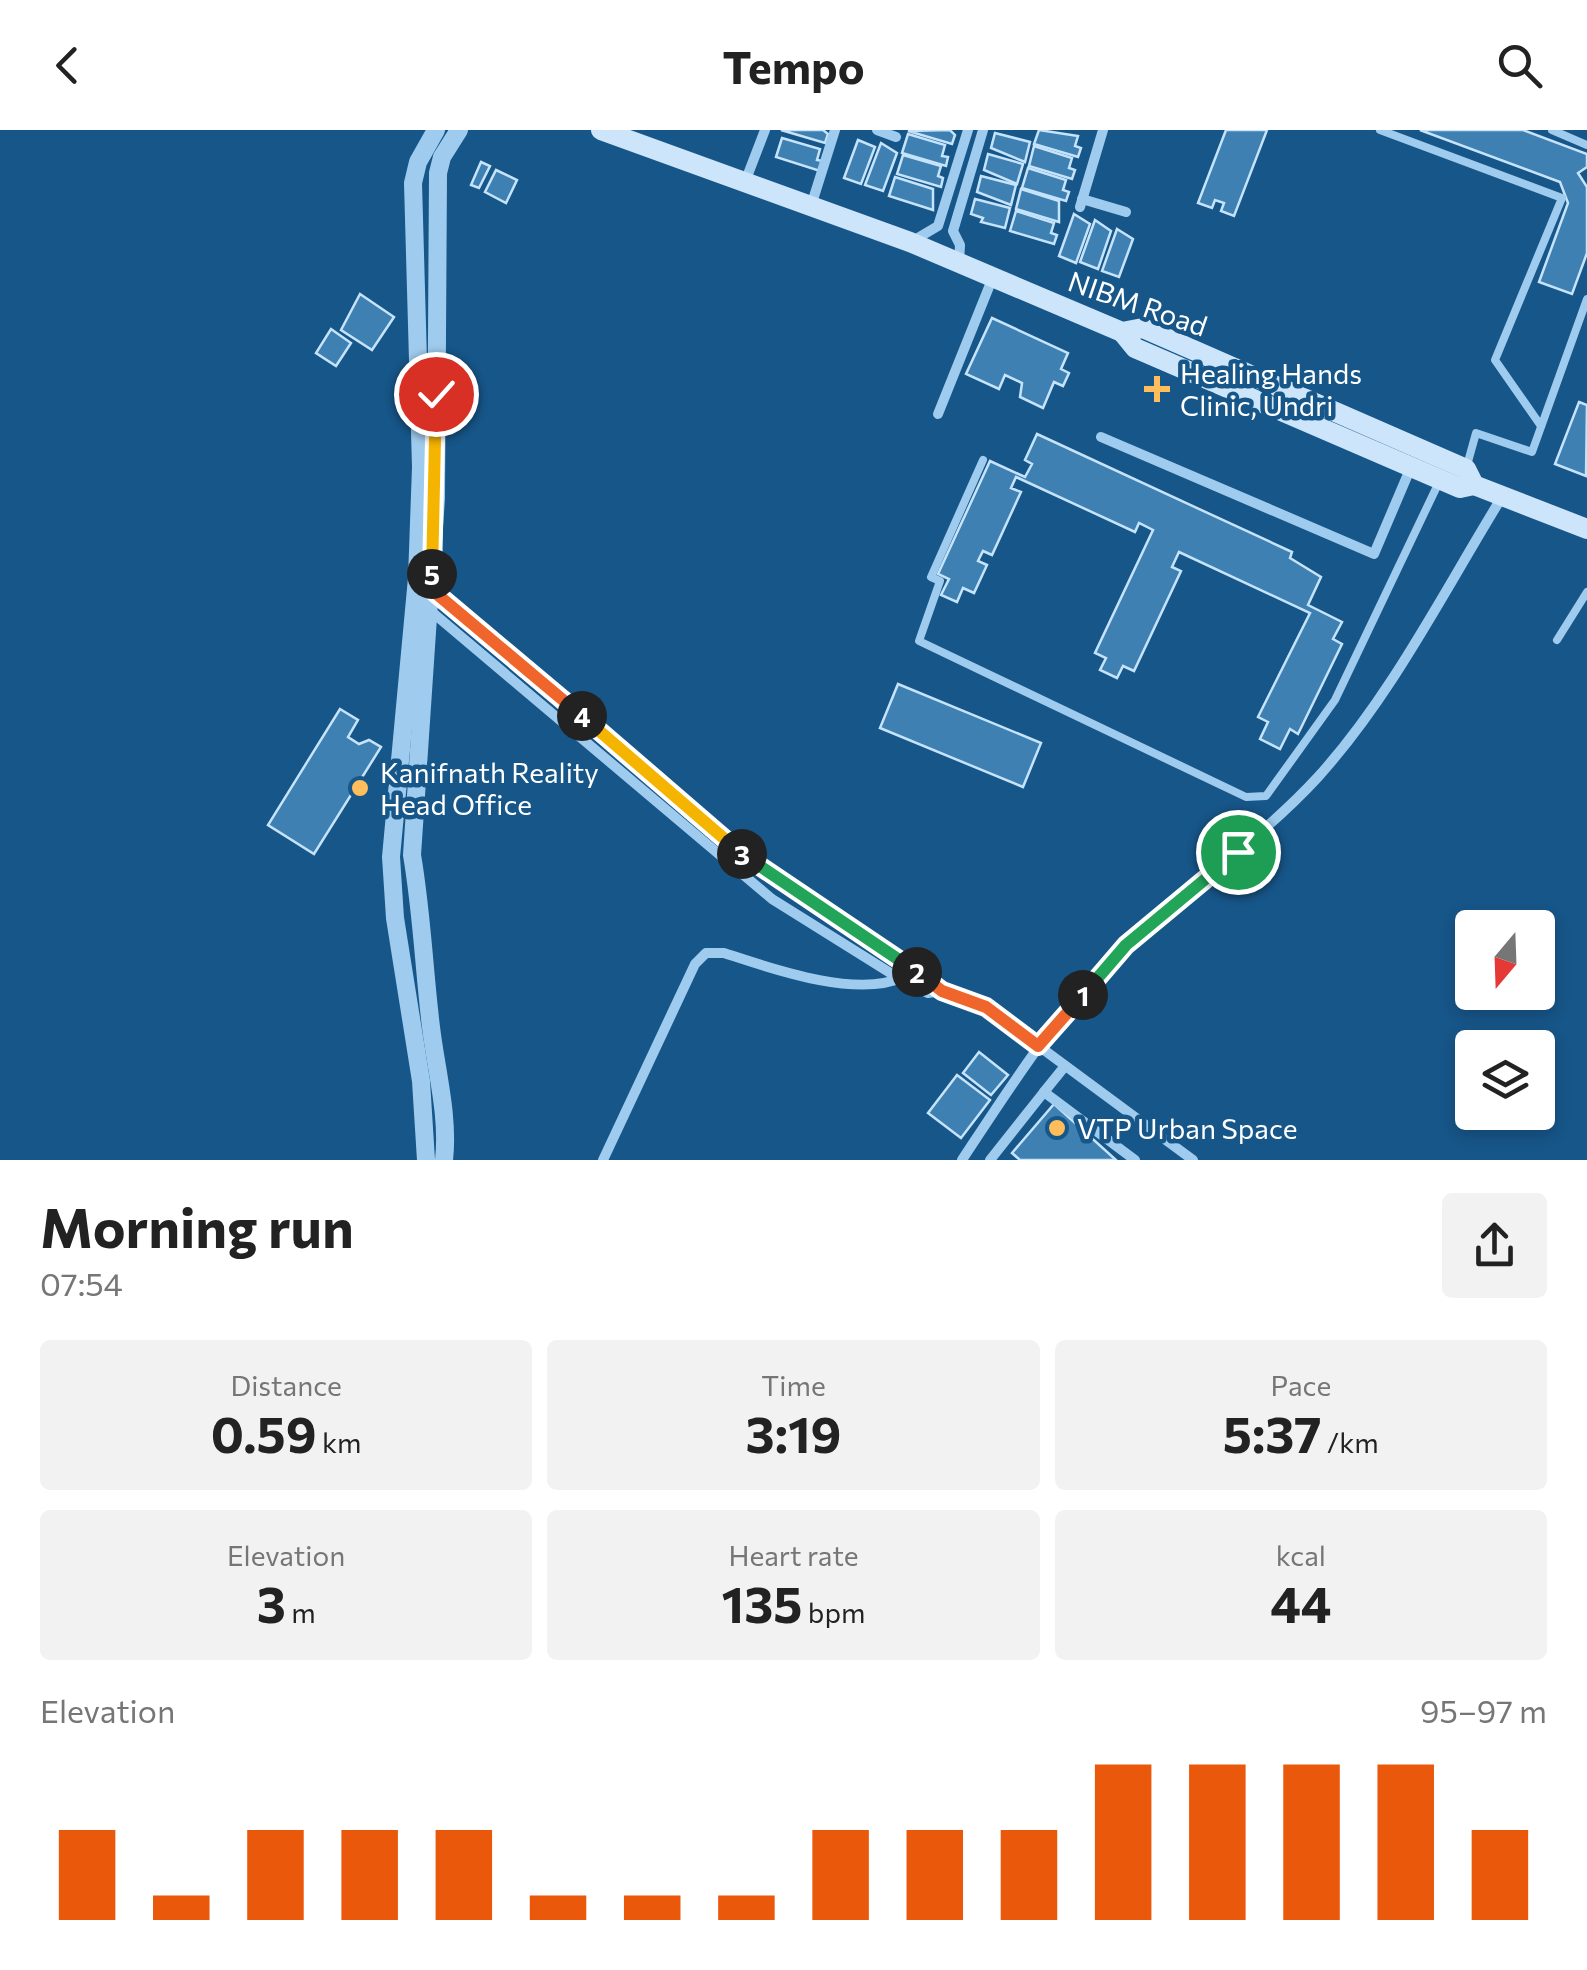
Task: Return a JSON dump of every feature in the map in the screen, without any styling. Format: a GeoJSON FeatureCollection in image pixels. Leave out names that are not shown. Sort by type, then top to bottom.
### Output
{"type":"FeatureCollection","features":[{"type":"Feature","properties":{"kind":"main road","name":"NIBM Road"},"geometry":{"type":"LineString","coordinates":[[601,130],[910,242],[1122,332],[1143,328],[1470,477],[1502,497],[1587,529]]}},
{"type":"Feature","properties":{"kind":"main road"},"geometry":{"type":"LineString","coordinates":[[1122,332],[1135,348],[1411,468],[1460,488],[1470,477]]}},
{"type":"Feature","properties":{"kind":"street"},"geometry":{"type":"LineString","coordinates":[[426,1160],[420,1081],[391,857],[417,578],[420,468],[413,183],[418,162],[436,130]]}},
{"type":"Feature","properties":{"kind":"street"},"geometry":{"type":"LineString","coordinates":[[444,1160],[443,1112],[430,1024],[422,913],[412,856],[432,590],[438,173],[442,156],[459,130]]}},
{"type":"Feature","properties":{"kind":"street"},"geometry":{"type":"LineString","coordinates":[[745,183],[764,130]]}},
{"type":"Feature","properties":{"kind":"street"},"geometry":{"type":"LineString","coordinates":[[810,207],[835,130]]}},
{"type":"Feature","properties":{"kind":"street"},"geometry":{"type":"LineString","coordinates":[[876,130],[896,137]]}},
{"type":"Feature","properties":{"kind":"street"},"geometry":{"type":"LineString","coordinates":[[910,242],[938,226],[968,130]]}},
{"type":"Feature","properties":{"kind":"street"},"geometry":{"type":"LineString","coordinates":[[959,262],[960,246],[953,231],[983,130]]}},
{"type":"Feature","properties":{"kind":"street"},"geometry":{"type":"LineString","coordinates":[[1103,130],[1081,203],[1126,212]]}},
{"type":"Feature","properties":{"kind":"street"},"geometry":{"type":"LineString","coordinates":[[960,155],[974,159]]}},
{"type":"Feature","properties":{"kind":"street"},"geometry":{"type":"LineString","coordinates":[[938,414],[993,276]]}},
{"type":"Feature","properties":{"kind":"street"},"geometry":{"type":"LineString","coordinates":[[1101,437],[1374,554],[1411,468]]}},
{"type":"Feature","properties":{"kind":"street"},"geometry":{"type":"LineString","coordinates":[[962,1160],[1038,1046],[1126,945],[1238,852],[1318,777],[1376,702],[1502,497]]}},
{"type":"Feature","properties":{"kind":"street"},"geometry":{"type":"LineString","coordinates":[[417,578],[738,850],[942,991],[986,1007],[1193,1160]]}},
{"type":"Feature","properties":{"kind":"street"},"geometry":{"type":"LineString","coordinates":[[414,598],[772,899],[900,978],[928,993],[942,991]]}},
{"type":"Feature","properties":{"kind":"street"},"geometry":{"type":"LineString","coordinates":[[603,1160],[695,964],[706,953],[724,953],[834,982],[892,983],[916,972]]}},
{"type":"Feature","properties":{"kind":"street"},"geometry":{"type":"LineString","coordinates":[[990,1160],[1065,1066]]}},
{"type":"Feature","properties":{"kind":"street"},"geometry":{"type":"LineString","coordinates":[[1044,1092],[1135,1160]]}},
{"type":"Feature","properties":{"kind":"lane"},"geometry":{"type":"LineString","coordinates":[[1380,130],[1562,198],[1495,360],[1541,426]]}},
{"type":"Feature","properties":{"kind":"lane"},"geometry":{"type":"LineString","coordinates":[[1552,130],[1587,145]]}},
{"type":"Feature","properties":{"kind":"lane"},"geometry":{"type":"LineString","coordinates":[[1470,477],[1476,433],[1532,452],[1587,300]]}},
{"type":"Feature","properties":{"kind":"lane"},"geometry":{"type":"LineString","coordinates":[[983,460],[931,577],[940,580],[919,641],[1246,798],[1266,796],[1334,700],[1440,480]]}},
{"type":"Feature","properties":{"kind":"lane"},"geometry":{"type":"LineString","coordinates":[[1557,640],[1587,592]]}},
{"type":"Feature","properties":{"kind":"building"},"geometry":{"type":"Polygon","coordinates":[[[781,130],[823,130],[828,134],[825,143],[781,130]]]}},
{"type":"Feature","properties":{"kind":"building"},"geometry":{"type":"Polygon","coordinates":[[[950,130],[955,135],[952,144],[908,131],[950,130]]]}},
{"type":"Feature","properties":{"kind":"building"},"geometry":{"type":"Polygon","coordinates":[[[1039,130],[1078,136],[1078,157],[1034,144],[1039,130]]]}},
{"type":"Feature","properties":{"kind":"building"},"geometry":{"type":"Polygon","coordinates":[[[1226,130],[1267,130],[1234,216],[1221,211],[1224,203],[1215,200],[1212,208],[1198,203],[1226,130]]]}},
{"type":"Feature","properties":{"kind":"building"},"geometry":{"type":"Polygon","coordinates":[[[1420,130],[1523,130],[1587,154],[1587,167],[1578,173],[1587,187],[1587,253],[1572,294],[1539,282],[1568,203],[1560,182],[1420,130]]]}},
{"type":"Feature","properties":{"kind":"building"},"geometry":{"type":"Polygon","coordinates":[[[995,133],[1030,142],[1025,162],[991,148],[995,133]]]}},
{"type":"Feature","properties":{"kind":"building"},"geometry":{"type":"Polygon","coordinates":[[[908,134],[945,145],[942,156],[948,157],[946,166],[902,153],[908,134]]]}},
{"type":"Feature","properties":{"kind":"building"},"geometry":{"type":"Polygon","coordinates":[[[782,138],[820,149],[820,171],[776,157],[782,138]]]}},
{"type":"Feature","properties":{"kind":"building"},"geometry":{"type":"Polygon","coordinates":[[[858,140],[875,147],[861,184],[844,178],[858,140]]]}},
{"type":"Feature","properties":{"kind":"building"},"geometry":{"type":"Polygon","coordinates":[[[881,143],[897,153],[883,191],[865,185],[881,143]]]}},
{"type":"Feature","properties":{"kind":"building"},"geometry":{"type":"Polygon","coordinates":[[[1034,146],[1072,158],[1072,179],[1029,166],[1034,146]]]}},
{"type":"Feature","properties":{"kind":"building"},"geometry":{"type":"Polygon","coordinates":[[[988,154],[1023,164],[1017,184],[984,170],[988,154]]]}},
{"type":"Feature","properties":{"kind":"building"},"geometry":{"type":"Polygon","coordinates":[[[903,155],[941,166],[941,187],[897,174],[903,155]]]}},
{"type":"Feature","properties":{"kind":"building"},"geometry":{"type":"Polygon","coordinates":[[[481,162],[490,166],[479,188],[471,185],[481,162]]]}},
{"type":"Feature","properties":{"kind":"building"},"geometry":{"type":"Polygon","coordinates":[[[1028,168],[1066,180],[1066,201],[1022,188],[1028,168]]]}},
{"type":"Feature","properties":{"kind":"building"},"geometry":{"type":"Polygon","coordinates":[[[496,170],[517,180],[506,203],[485,192],[496,170]]]}},
{"type":"Feature","properties":{"kind":"building"},"geometry":{"type":"Polygon","coordinates":[[[981,176],[1016,185],[1011,205],[977,192],[981,176]]]}},
{"type":"Feature","properties":{"kind":"building"},"geometry":{"type":"Polygon","coordinates":[[[895,177],[933,189],[933,210],[889,196],[895,177]]]}},
{"type":"Feature","properties":{"kind":"building"},"geometry":{"type":"Polygon","coordinates":[[[1021,189],[1059,201],[1059,222],[1016,209],[1021,189]]]}},
{"type":"Feature","properties":{"kind":"building"},"geometry":{"type":"Polygon","coordinates":[[[975,199],[1010,208],[1005,228],[981,222],[983,218],[971,214],[975,199]]]}},
{"type":"Feature","properties":{"kind":"building"},"geometry":{"type":"Polygon","coordinates":[[[1016,211],[1054,223],[1054,244],[1010,231],[1016,211]]]}},
{"type":"Feature","properties":{"kind":"building"},"geometry":{"type":"Polygon","coordinates":[[[1074,214],[1090,224],[1076,263],[1059,256],[1074,214]]]}},
{"type":"Feature","properties":{"kind":"building"},"geometry":{"type":"Polygon","coordinates":[[[1095,220],[1111,231],[1098,269],[1080,262],[1095,220]]]}},
{"type":"Feature","properties":{"kind":"building"},"geometry":{"type":"Polygon","coordinates":[[[1117,229],[1133,239],[1119,277],[1102,271],[1117,229]]]}},
{"type":"Feature","properties":{"kind":"building"},"geometry":{"type":"Polygon","coordinates":[[[360,294],[394,317],[372,350],[341,330],[360,294]]]}},
{"type":"Feature","properties":{"kind":"building"},"geometry":{"type":"Polygon","coordinates":[[[992,318],[1068,353],[1061,369],[1069,373],[1063,386],[1054,382],[1043,408],[1020,397],[1022,383],[1005,375],[999,389],[966,374],[992,318]]]}},
{"type":"Feature","properties":{"kind":"building"},"geometry":{"type":"Polygon","coordinates":[[[331,329],[351,343],[336,366],[316,353],[331,329]]]}},
{"type":"Feature","properties":{"kind":"building"},"geometry":{"type":"Polygon","coordinates":[[[1579,402],[1587,405],[1586,476],[1555,464],[1579,402]]]}},
{"type":"Feature","properties":{"kind":"building"},"geometry":{"type":"Polygon","coordinates":[[[1037,434],[1292,552],[1290,558],[1321,577],[1308,605],[1342,622],[1333,639],[1342,644],[1298,734],[1290,729],[1280,749],[1260,739],[1268,722],[1258,717],[1310,613],[1179,552],[1172,567],[1181,571],[1134,671],[1123,666],[1117,678],[1100,670],[1106,658],[1095,653],[1153,530],[1139,523],[1135,532],[1016,477],[1011,488],[1021,492],[992,555],[983,551],[978,561],[987,565],[974,593],[963,588],[957,602],[941,595],[949,579],[938,574],[990,461],[1025,477],[1032,464],[1025,460],[1037,434]]]}},
{"type":"Feature","properties":{"kind":"building"},"geometry":{"type":"Polygon","coordinates":[[[898,684],[1041,743],[1023,787],[880,728],[898,684]]]}},
{"type":"Feature","properties":{"kind":"building"},"geometry":{"type":"Polygon","coordinates":[[[340,709],[358,720],[348,737],[359,744],[369,740],[381,747],[314,854],[268,825],[340,709]]]}},
{"type":"Feature","properties":{"kind":"building"},"geometry":{"type":"Polygon","coordinates":[[[979,1052],[1008,1075],[991,1095],[963,1073],[979,1052]]]}},
{"type":"Feature","properties":{"kind":"building"},"geometry":{"type":"Polygon","coordinates":[[[957,1075],[990,1100],[961,1138],[928,1113],[957,1075]]]}},
{"type":"Feature","properties":{"kind":"building","name":"VTP Urban Space"},"geometry":{"type":"Polygon","coordinates":[[[1054,1104],[1116,1160],[1020,1160],[1012,1153],[1054,1104]]]}},
{"type":"Feature","properties":{"kind":"place","name":"Healing Hands Clinic, Undri"},"geometry":{"type":"Point","coordinates":[1157,389]}},
{"type":"Feature","properties":{"kind":"place","name":"Kanifnath Reality Head Office"},"geometry":{"type":"Point","coordinates":[360,788]}},
{"type":"Feature","properties":{"kind":"place","name":"VTP Urban Space"},"geometry":{"type":"Point","coordinates":[1057,1128]}},
{"type":"Feature","properties":{"kind":"route"},"geometry":{"type":"LineString","coordinates":[[436,394],[432,590],[784,885],[942,991],[986,1007],[1038,1046],[1126,945],[1238,852]]}}]}
